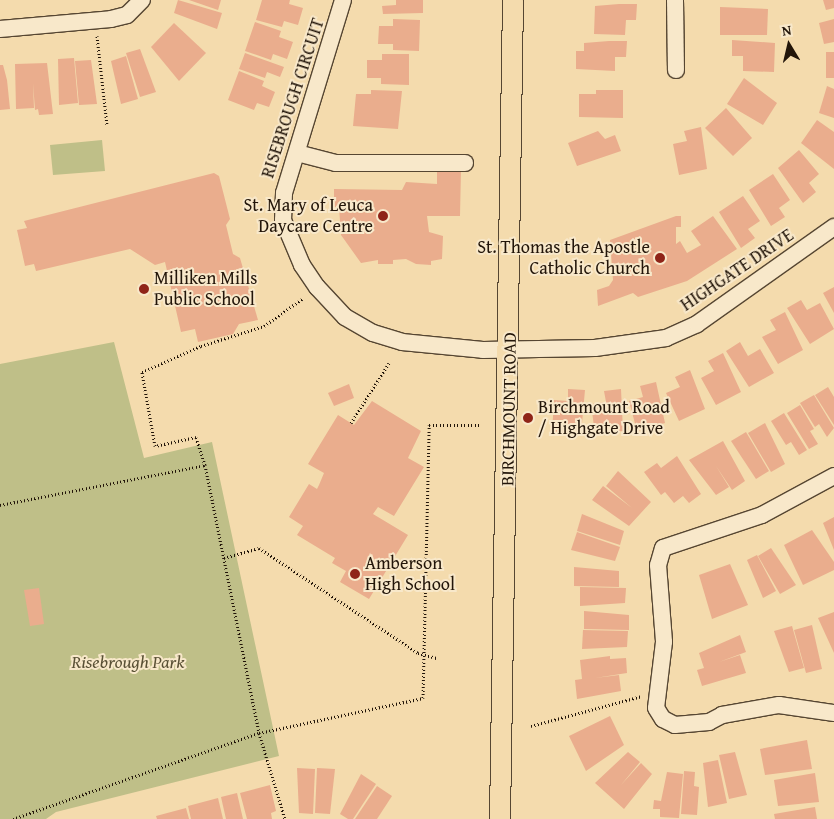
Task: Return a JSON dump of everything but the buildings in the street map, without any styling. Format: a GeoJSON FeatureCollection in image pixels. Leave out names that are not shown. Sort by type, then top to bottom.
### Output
{"type":"FeatureCollection","features":[{"type":"Feature","properties":{"kind":"main road","name":"BIRCHMOUNT ROAD"},"geometry":{"type":"LineString","coordinates":[[500,819],[511,350],[508,207],[513,0]]}},
{"type":"Feature","properties":{"kind":"street"},"geometry":{"type":"LineString","coordinates":[[0,29],[96,20],[127,15],[142,0]]}},
{"type":"Feature","properties":{"kind":"street","name":"RISEBROUGH CIRCUIT"},"geometry":{"type":"LineString","coordinates":[[343,0],[284,193],[283,220],[302,265],[345,317],[402,342],[511,350]]}},
{"type":"Feature","properties":{"kind":"street"},"geometry":{"type":"LineString","coordinates":[[675,0],[676,70]]}},
{"type":"Feature","properties":{"kind":"street"},"geometry":{"type":"LineString","coordinates":[[297,153],[336,163],[465,163]]}},
{"type":"Feature","properties":{"kind":"street","name":"HIGHGATE DRIVE"},"geometry":{"type":"LineString","coordinates":[[511,350],[635,344],[666,338],[697,324],[834,227]]}},
{"type":"Feature","properties":{"kind":"street"},"geometry":{"type":"LineString","coordinates":[[834,476],[762,515],[663,548],[658,565],[664,642],[656,708],[663,719],[675,724],[709,722],[722,716],[779,706],[834,713]]}},
{"type":"Feature","properties":{"kind":"path"},"geometry":{"type":"LineString","coordinates":[[96,20],[106,125]]}},
{"type":"Feature","properties":{"kind":"path"},"geometry":{"type":"LineString","coordinates":[[285,819],[259,733],[205,465],[196,436],[155,446],[142,372],[201,346],[264,326],[302,298]]}},
{"type":"Feature","properties":{"kind":"path"},"geometry":{"type":"LineString","coordinates":[[351,424],[389,363]]}},
{"type":"Feature","properties":{"kind":"path"},"geometry":{"type":"LineString","coordinates":[[13,819],[259,733],[423,698],[429,425],[479,425]]}},
{"type":"Feature","properties":{"kind":"path"},"geometry":{"type":"LineString","coordinates":[[0,505],[205,465]]}},
{"type":"Feature","properties":{"kind":"path"},"geometry":{"type":"LineString","coordinates":[[224,558],[259,548],[425,655],[436,658]]}},
{"type":"Feature","properties":{"kind":"path"},"geometry":{"type":"LineString","coordinates":[[413,585],[426,585]]}},
{"type":"Feature","properties":{"kind":"path"},"geometry":{"type":"LineString","coordinates":[[531,726],[658,692]]}},
{"type":"Feature","properties":{"kind":"green space"},"geometry":{"type":"Polygon","coordinates":[[[102,140],[105,171],[53,175],[50,145],[102,140]]]}},
{"type":"Feature","properties":{"kind":"green space","name":"Risebrough Park"},"geometry":{"type":"Polygon","coordinates":[[[114,342],[144,458],[212,442],[279,756],[56,812],[46,819],[0,819],[0,364],[114,342]]]}},
{"type":"Feature","properties":{"kind":"place","name":"St. Mary of Leuca Daycare Centre"},"geometry":{"type":"Point","coordinates":[383,216]}},
{"type":"Feature","properties":{"kind":"place","name":"St. Thomas the Apostle Catholic Church"},"geometry":{"type":"Point","coordinates":[660,258]}},
{"type":"Feature","properties":{"kind":"place","name":"Milliken Mills Public School"},"geometry":{"type":"Point","coordinates":[144,289]}},
{"type":"Feature","properties":{"kind":"place","name":"Birchmount Road / Highgate Drive"},"geometry":{"type":"Point","coordinates":[528,418]}},
{"type":"Feature","properties":{"kind":"place","name":"Amberson High School"},"geometry":{"type":"Point","coordinates":[355,574]}}]}
